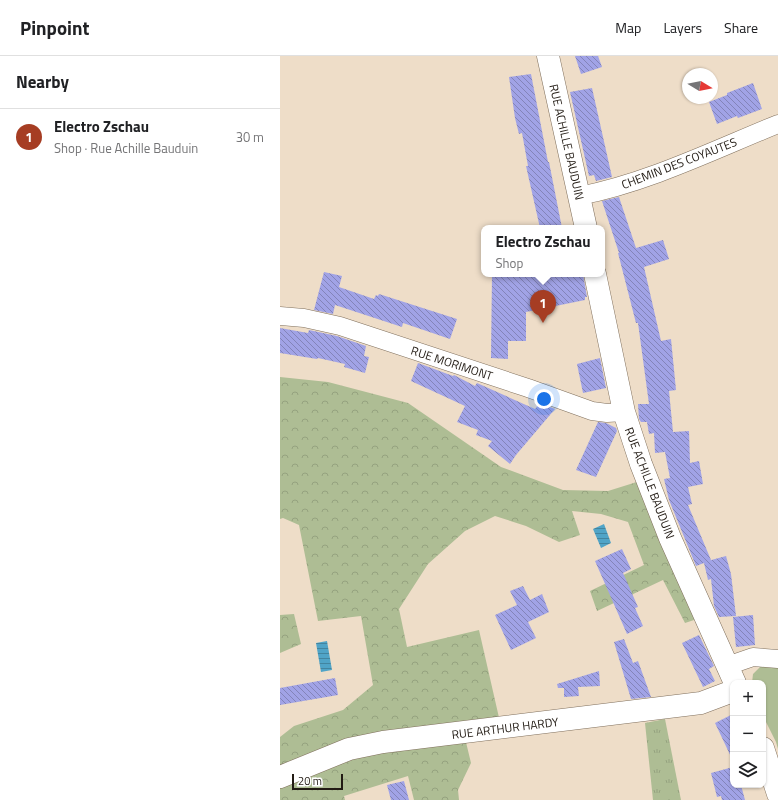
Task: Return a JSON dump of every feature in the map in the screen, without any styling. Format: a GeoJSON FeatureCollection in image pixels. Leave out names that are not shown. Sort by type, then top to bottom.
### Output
{"type":"FeatureCollection","features":[{"type":"Feature","properties":{"kind":"street","name":"RUE ACHILLE BAUDUIN"},"geometry":{"type":"LineString","coordinates":[[548,56],[585,225]]}},
{"type":"Feature","properties":{"kind":"street","name":"CHEMIN DES COYAUTES"},"geometry":{"type":"LineString","coordinates":[[579,196],[600,192],[666,170],[778,124]]}},
{"type":"Feature","properties":{"kind":"street","name":"RUE ACHILLE BAUDUIN"},"geometry":{"type":"LineString","coordinates":[[596,277],[624,412],[640,464],[670,538],[731,674]]}},
{"type":"Feature","properties":{"kind":"street","name":"RUE MORIMONT"},"geometry":{"type":"LineString","coordinates":[[280,316],[304,318],[340,326],[528,388],[592,411],[607,413],[624,412]]}},
{"type":"Feature","properties":{"kind":"street"},"geometry":{"type":"LineString","coordinates":[[731,674],[754,657],[778,659]]}},
{"type":"Feature","properties":{"kind":"street","name":"RUE ARTHUR HARDY"},"geometry":{"type":"LineString","coordinates":[[280,777],[349,749],[383,742],[701,703],[730,692]]}},
{"type":"Feature","properties":{"kind":"street"},"geometry":{"type":"LineString","coordinates":[[764,752],[778,794]]}},
{"type":"Feature","properties":{"kind":"green space"},"geometry":{"type":"Polygon","coordinates":[[[280,377],[328,382],[408,403],[501,467],[563,490],[608,491],[640,481],[700,618],[685,623],[663,580],[597,611],[590,591],[644,565],[628,522],[601,514],[572,511],[580,535],[559,542],[526,526],[495,516],[465,531],[428,564],[399,609],[407,647],[479,630],[500,722],[280,772],[280,737],[294,726],[343,710],[373,685],[361,616],[318,621],[299,525],[283,518],[280,519],[280,377]]]}},
{"type":"Feature","properties":{"kind":"green space"},"geometry":{"type":"Polygon","coordinates":[[[294,614],[301,644],[280,653],[280,615],[294,614]]]}},
{"type":"Feature","properties":{"kind":"green space"},"geometry":{"type":"Polygon","coordinates":[[[762,665],[778,668],[778,749],[766,722],[766,680],[752,680],[753,674],[762,665]]]}},
{"type":"Feature","properties":{"kind":"green space"},"geometry":{"type":"Polygon","coordinates":[[[665,719],[681,800],[653,800],[645,723],[665,719]]]}},
{"type":"Feature","properties":{"kind":"green space"},"geometry":{"type":"Polygon","coordinates":[[[465,738],[471,763],[458,790],[459,800],[414,800],[408,776],[344,796],[345,800],[280,800],[280,784],[350,755],[465,738]]]}},
{"type":"Feature","properties":{"kind":"water"},"geometry":{"type":"Polygon","coordinates":[[[604,524],[611,543],[601,548],[593,529],[604,524]]]}},
{"type":"Feature","properties":{"kind":"water"},"geometry":{"type":"Polygon","coordinates":[[[327,641],[332,670],[321,672],[316,643],[327,641]]]}},
{"type":"Feature","properties":{"kind":"building"},"geometry":{"type":"Polygon","coordinates":[[[575,56],[598,56],[602,67],[581,74],[575,56]]]}},
{"type":"Feature","properties":{"kind":"building"},"geometry":{"type":"Polygon","coordinates":[[[531,74],[561,225],[539,225],[526,166],[528,166],[522,133],[519,134],[515,118],[509,77],[531,74]]]}},
{"type":"Feature","properties":{"kind":"building"},"geometry":{"type":"Polygon","coordinates":[[[753,83],[762,109],[738,118],[737,116],[717,124],[710,104],[718,104],[718,98],[727,95],[727,93],[753,83]]]}},
{"type":"Feature","properties":{"kind":"building"},"geometry":{"type":"Polygon","coordinates":[[[592,88],[612,177],[596,181],[594,175],[589,176],[570,92],[592,88]]]}},
{"type":"Feature","properties":{"kind":"building"},"geometry":{"type":"Polygon","coordinates":[[[619,197],[636,248],[663,240],[669,259],[644,267],[661,341],[671,339],[676,390],[669,391],[673,432],[689,431],[690,463],[699,461],[703,484],[688,487],[692,504],[688,505],[711,560],[704,562],[726,556],[731,574],[736,616],[719,617],[714,606],[711,579],[708,580],[704,563],[696,566],[669,500],[664,479],[670,478],[665,452],[655,453],[654,433],[649,434],[647,422],[641,422],[639,419],[638,404],[649,404],[638,323],[636,323],[619,253],[602,201],[619,197]]]}},
{"type":"Feature","properties":{"kind":"building"},"geometry":{"type":"Polygon","coordinates":[[[324,272],[342,276],[339,287],[374,299],[376,295],[378,296],[379,294],[457,319],[450,339],[403,323],[402,327],[335,305],[333,314],[314,310],[324,272]]]}},
{"type":"Feature","properties":{"kind":"building"},"geometry":{"type":"Polygon","coordinates":[[[492,277],[584,277],[587,297],[585,297],[585,300],[526,312],[526,341],[508,341],[508,359],[491,358],[492,277]]]}},
{"type":"Feature","properties":{"kind":"building"},"geometry":{"type":"Polygon","coordinates":[[[280,328],[308,333],[309,330],[337,336],[366,346],[364,356],[369,357],[365,373],[344,367],[345,364],[318,358],[280,353],[280,328]]]}},
{"type":"Feature","properties":{"kind":"building"},"geometry":{"type":"Polygon","coordinates":[[[600,358],[606,388],[583,393],[577,364],[600,358]]]}},
{"type":"Feature","properties":{"kind":"building"},"geometry":{"type":"Polygon","coordinates":[[[418,363],[453,376],[454,375],[475,386],[477,383],[535,409],[540,403],[555,409],[510,464],[488,446],[492,441],[476,435],[478,430],[457,422],[465,406],[411,381],[418,363]]]}},
{"type":"Feature","properties":{"kind":"building"},"geometry":{"type":"Polygon","coordinates":[[[598,422],[606,423],[616,428],[617,431],[596,477],[576,470],[598,422]]]}},
{"type":"Feature","properties":{"kind":"building"},"geometry":{"type":"Polygon","coordinates":[[[622,549],[631,569],[623,573],[638,607],[635,608],[643,626],[627,634],[595,561],[622,549]]]}},
{"type":"Feature","properties":{"kind":"building"},"geometry":{"type":"Polygon","coordinates":[[[523,586],[530,600],[542,594],[549,612],[528,622],[536,638],[511,650],[495,615],[517,605],[510,591],[523,586]]]}},
{"type":"Feature","properties":{"kind":"building"},"geometry":{"type":"Polygon","coordinates":[[[753,615],[755,645],[736,647],[733,617],[753,615]]]}},
{"type":"Feature","properties":{"kind":"building"},"geometry":{"type":"Polygon","coordinates":[[[699,635],[714,666],[709,669],[715,681],[703,687],[682,643],[699,635]]]}},
{"type":"Feature","properties":{"kind":"building"},"geometry":{"type":"Polygon","coordinates":[[[624,639],[633,663],[638,661],[651,697],[631,699],[614,642],[624,639]]]}},
{"type":"Feature","properties":{"kind":"building"},"geometry":{"type":"Polygon","coordinates":[[[599,671],[600,686],[578,687],[579,696],[564,697],[564,688],[558,688],[557,684],[599,671]]]}},
{"type":"Feature","properties":{"kind":"building"},"geometry":{"type":"Polygon","coordinates":[[[335,678],[338,695],[280,705],[280,688],[335,678]]]}},
{"type":"Feature","properties":{"kind":"building"},"geometry":{"type":"Polygon","coordinates":[[[730,716],[730,755],[715,723],[730,716]]]}},
{"type":"Feature","properties":{"kind":"building"},"geometry":{"type":"Polygon","coordinates":[[[730,768],[730,788],[742,788],[745,800],[722,800],[721,796],[717,797],[711,773],[730,768]]]}},
{"type":"Feature","properties":{"kind":"building"},"geometry":{"type":"Polygon","coordinates":[[[404,781],[409,800],[391,800],[387,785],[404,781]]]}},
{"type":"Feature","properties":{"kind":"place","name":"Electro Zschau"},"geometry":{"type":"Point","coordinates":[543,323]}}]}
